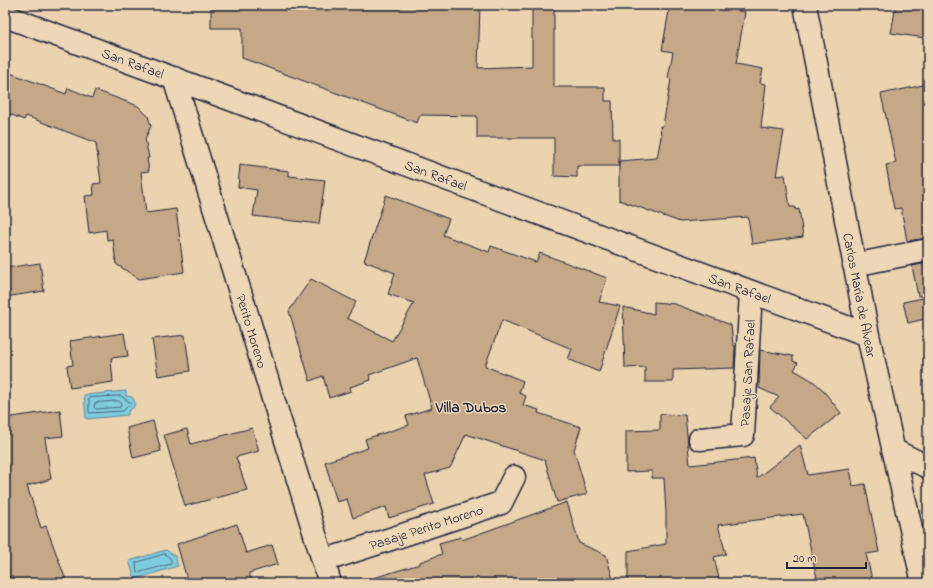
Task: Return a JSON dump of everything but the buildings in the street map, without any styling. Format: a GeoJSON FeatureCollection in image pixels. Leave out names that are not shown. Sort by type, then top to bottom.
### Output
{"type":"FeatureCollection","features":[{"type":"Feature","properties":{"kind":"street","name":"Carlos María de Alvear"},"geometry":{"type":"LineString","coordinates":[[805,5],[868,335],[923,583]]}},
{"type":"Feature","properties":{"kind":"street","name":"San Rafael"},"geometry":{"type":"LineString","coordinates":[[5,16],[868,335]]}},
{"type":"Feature","properties":{"kind":"street","name":"Perito Moreno"},"geometry":{"type":"LineString","coordinates":[[174,78],[330,583]]}},
{"type":"Feature","properties":{"kind":"street"},"geometry":{"type":"LineString","coordinates":[[854,265],[928,250]]}},
{"type":"Feature","properties":{"kind":"street","name":"Pasaje San Rafael"},"geometry":{"type":"LineString","coordinates":[[700,439],[743,435],[751,292]]}},
{"type":"Feature","properties":{"kind":"street"},"geometry":{"type":"LineString","coordinates":[[893,450],[928,467]]}},
{"type":"Feature","properties":{"kind":"street","name":"Pasaje Perito Moreno"},"geometry":{"type":"LineString","coordinates":[[323,561],[501,503],[514,477]]}},
{"type":"Feature","properties":{"kind":"water"},"geometry":{"type":"Polygon","coordinates":[[[126,391],[126,396],[132,397],[135,402],[134,407],[128,411],[128,415],[86,419],[84,395],[126,391]]]}},
{"type":"Feature","properties":{"kind":"water"},"geometry":{"type":"Polygon","coordinates":[[[166,550],[175,556],[178,566],[135,579],[129,561],[166,550]]]}},
{"type":"Feature","properties":{"kind":"district","name":"Villa Dubos"},"geometry":{"type":"Point","coordinates":[471,407]}}]}
